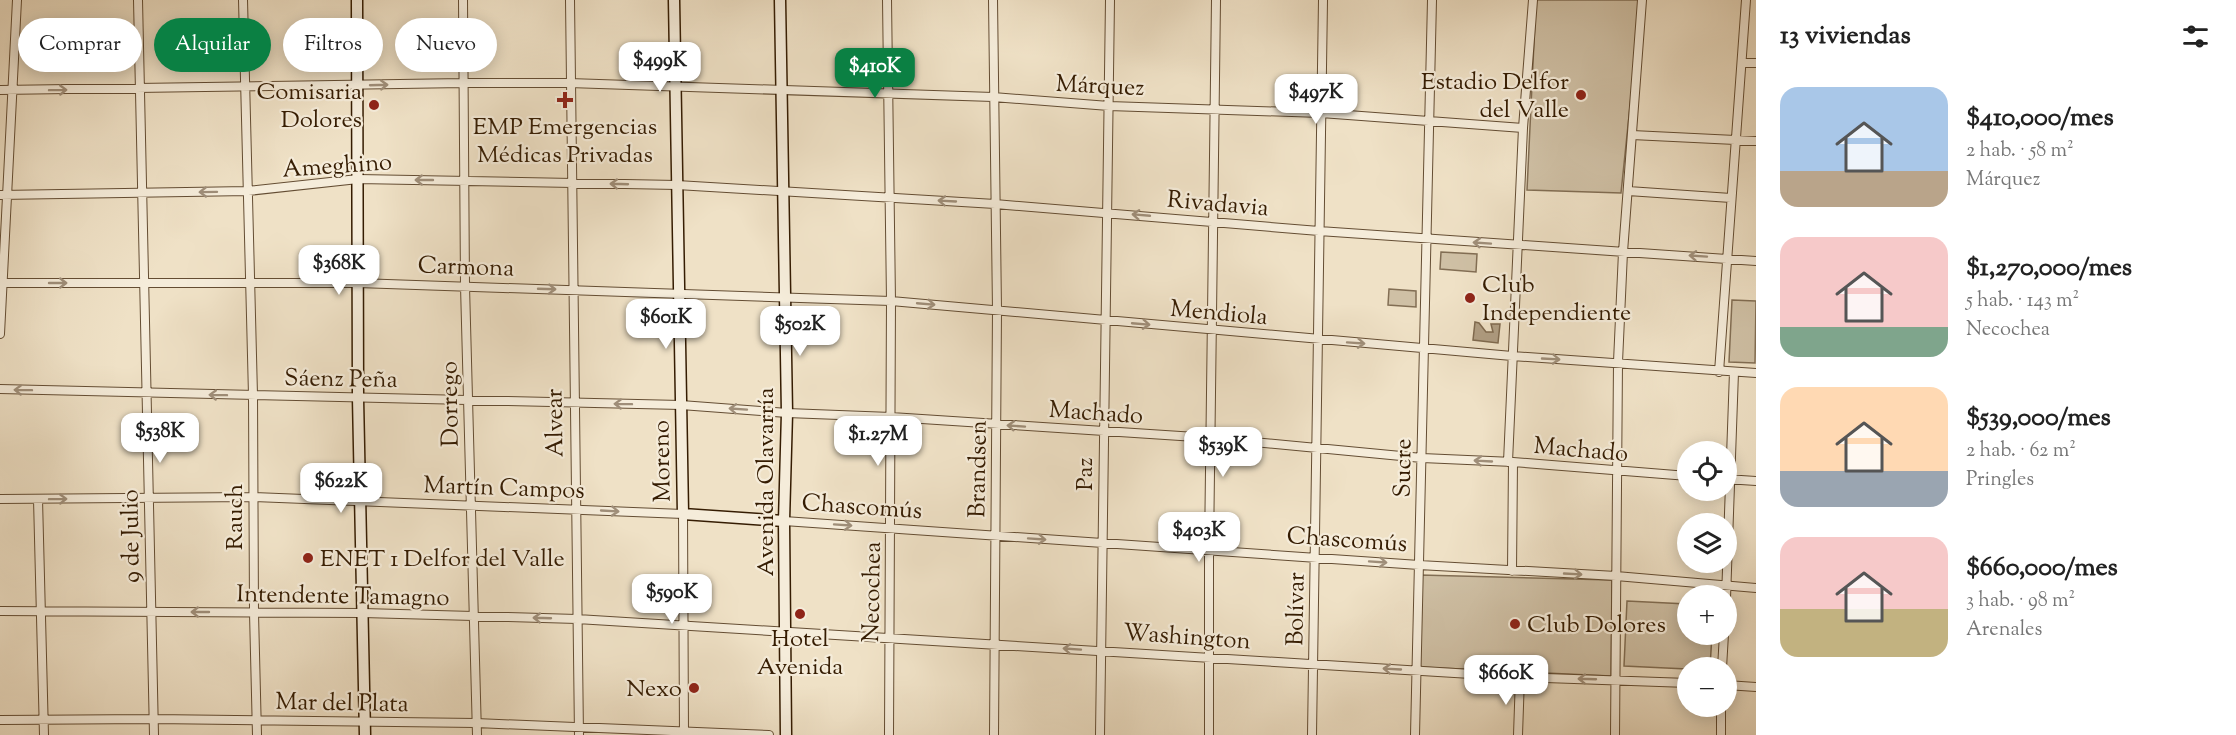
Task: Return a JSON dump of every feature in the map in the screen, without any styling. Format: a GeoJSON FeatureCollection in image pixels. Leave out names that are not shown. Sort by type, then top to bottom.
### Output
{"type":"FeatureCollection","features":[{"type":"Feature","properties":{"kind":"main road"},"geometry":{"type":"LineString","coordinates":[[357,0],[358,398],[365,735]]}},
{"type":"Feature","properties":{"kind":"main road","name":"Moreno"},"geometry":{"type":"LineString","coordinates":[[674,0],[683,514]]}},
{"type":"Feature","properties":{"kind":"main road","name":"Avenida Olavarría"},"geometry":{"type":"LineString","coordinates":[[780,0],[787,413],[784,521],[786,735]]}},
{"type":"Feature","properties":{"kind":"main road","name":"Chascomús"},"geometry":{"type":"LineString","coordinates":[[683,514],[784,521]]}},
{"type":"Feature","properties":{"kind":"street"},"geometry":{"type":"LineString","coordinates":[[0,334],[4,195],[17,0]]}},
{"type":"Feature","properties":{"kind":"street","name":"9 de Julio"},"geometry":{"type":"LineString","coordinates":[[138,0],[154,735]]}},
{"type":"Feature","properties":{"kind":"street","name":"Rauch"},"geometry":{"type":"LineString","coordinates":[[243,0],[253,395],[257,735]]}},
{"type":"Feature","properties":{"kind":"street","name":"Dorrego"},"geometry":{"type":"LineString","coordinates":[[463,0],[465,286],[477,735]]}},
{"type":"Feature","properties":{"kind":"street","name":"Alvear"},"geometry":{"type":"LineString","coordinates":[[570,0],[569,83],[579,731]]}},
{"type":"Feature","properties":{"kind":"street","name":"Necochea"},"geometry":{"type":"LineString","coordinates":[[887,0],[891,301],[889,735]]}},
{"type":"Feature","properties":{"kind":"street","name":"Brandsen"},"geometry":{"type":"LineString","coordinates":[[993,0],[997,310],[994,735]]}},
{"type":"Feature","properties":{"kind":"street","name":"Paz"},"geometry":{"type":"LineString","coordinates":[[1100,735],[1110,0]]}},
{"type":"Feature","properties":{"kind":"street"},"geometry":{"type":"LineString","coordinates":[[1209,735],[1216,0]]}},
{"type":"Feature","properties":{"kind":"street","name":"Bolívar"},"geometry":{"type":"LineString","coordinates":[[1312,735],[1323,0]]}},
{"type":"Feature","properties":{"kind":"street","name":"Sucre"},"geometry":{"type":"LineString","coordinates":[[1415,735],[1432,0]]}},
{"type":"Feature","properties":{"kind":"street"},"geometry":{"type":"LineString","coordinates":[[1512,570],[1510,462],[1512,356],[1523,128],[1533,0]]}},
{"type":"Feature","properties":{"kind":"street"},"geometry":{"type":"LineString","coordinates":[[1615,735],[1618,362],[1623,252],[1642,0]]}},
{"type":"Feature","properties":{"kind":"street"},"geometry":{"type":"LineString","coordinates":[[1719,372],[1746,0]]}},
{"type":"Feature","properties":{"kind":"street"},"geometry":{"type":"LineString","coordinates":[[1743,63],[1756,63]]}},
{"type":"Feature","properties":{"kind":"street","name":"Márquez"},"geometry":{"type":"LineString","coordinates":[[0,90],[359,86],[464,82],[569,83],[993,97],[1109,106],[1321,113],[1523,128]]}},
{"type":"Feature","properties":{"kind":"street"},"geometry":{"type":"LineString","coordinates":[[1632,135],[1756,141]]}},
{"type":"Feature","properties":{"kind":"street","name":"Ameghino"},"geometry":{"type":"LineString","coordinates":[[4,195],[248,191],[358,180],[465,180],[677,186]]}},
{"type":"Feature","properties":{"kind":"street","name":"Rivadavia"},"geometry":{"type":"LineString","coordinates":[[677,186],[995,204],[1518,246],[1756,261]]}},
{"type":"Feature","properties":{"kind":"street"},"geometry":{"type":"LineString","coordinates":[[1628,191],[1731,198]]}},
{"type":"Feature","properties":{"kind":"street","name":"Carmona"},"geometry":{"type":"LineString","coordinates":[[1,283],[358,283],[679,294]]}},
{"type":"Feature","properties":{"kind":"street","name":"Mendiola"},"geometry":{"type":"LineString","coordinates":[[679,294],[891,301],[1318,340],[1756,373]]}},
{"type":"Feature","properties":{"kind":"street"},"geometry":{"type":"LineString","coordinates":[[1730,441],[1734,372]]}},
{"type":"Feature","properties":{"kind":"street","name":"Sáenz Peña"},"geometry":{"type":"LineString","coordinates":[[0,389],[681,405]]}},
{"type":"Feature","properties":{"kind":"street","name":"Machado"},"geometry":{"type":"LineString","coordinates":[[681,405],[1211,438],[1422,458],[1510,462],[1677,475]]}},
{"type":"Feature","properties":{"kind":"street"},"geometry":{"type":"LineString","coordinates":[[1737,480],[1756,481]]}},
{"type":"Feature","properties":{"kind":"street","name":"Martín Campos"},"geometry":{"type":"LineString","coordinates":[[0,499],[253,497],[683,514]]}},
{"type":"Feature","properties":{"kind":"street"},"geometry":{"type":"LineString","coordinates":[[38,499],[44,735]]}},
{"type":"Feature","properties":{"kind":"street"},"geometry":{"type":"LineString","coordinates":[[1727,585],[1728,501]]}},
{"type":"Feature","properties":{"kind":"street","name":"Moreno"},"geometry":{"type":"LineString","coordinates":[[683,514],[684,733]]}},
{"type":"Feature","properties":{"kind":"street","name":"Chascomús"},"geometry":{"type":"LineString","coordinates":[[784,521],[1419,565],[1616,576],[1716,585]]}},
{"type":"Feature","properties":{"kind":"street","name":"Chascomús"},"geometry":{"type":"LineString","coordinates":[[1737,587],[1756,588]]}},
{"type":"Feature","properties":{"kind":"street","name":"Intendente Tamagno"},"geometry":{"type":"LineString","coordinates":[[0,611],[363,613],[684,626]]}},
{"type":"Feature","properties":{"kind":"street","name":"Washington"},"geometry":{"type":"LineString","coordinates":[[684,626],[1520,677],[1677,683]]}},
{"type":"Feature","properties":{"kind":"street"},"geometry":{"type":"LineString","coordinates":[[1518,735],[1520,677]]}},
{"type":"Feature","properties":{"kind":"street"},"geometry":{"type":"LineString","coordinates":[[1737,686],[1756,687]]}},
{"type":"Feature","properties":{"kind":"street"},"geometry":{"type":"LineString","coordinates":[[1721,717],[1721,735]]}},
{"type":"Feature","properties":{"kind":"street","name":"Mar del Plata"},"geometry":{"type":"LineString","coordinates":[[0,720],[153,719],[476,723],[579,731],[769,735]]}},
{"type":"Feature","properties":{"kind":"shaded area","name":"Estadio Delfor del Valle"},"geometry":{"type":"Polygon","coordinates":[[[1536,0],[1641,0],[1621,193],[1527,190],[1536,0]]]}},
{"type":"Feature","properties":{"kind":"shaded area"},"geometry":{"type":"Polygon","coordinates":[[[1441,252],[1477,254],[1476,272],[1440,269],[1441,252]]]}},
{"type":"Feature","properties":{"kind":"shaded area"},"geometry":{"type":"Polygon","coordinates":[[[1389,289],[1416,291],[1416,307],[1388,305],[1389,289]]]}},
{"type":"Feature","properties":{"kind":"shaded area"},"geometry":{"type":"Polygon","coordinates":[[[1732,300],[1756,301],[1755,363],[1729,362],[1732,300]]]}},
{"type":"Feature","properties":{"kind":"shaded area"},"geometry":{"type":"Polygon","coordinates":[[[1475,322],[1479,323],[1486,332],[1493,332],[1491,324],[1500,324],[1498,343],[1473,340],[1475,322]]]}},
{"type":"Feature","properties":{"kind":"shaded area","name":"Club Dolores"},"geometry":{"type":"Polygon","coordinates":[[[1420,575],[1612,580],[1611,676],[1418,667],[1420,575]]]}},
{"type":"Feature","properties":{"kind":"shaded area"},"geometry":{"type":"Polygon","coordinates":[[[1627,601],[1677,604],[1677,645],[1711,645],[1711,657],[1677,657],[1677,669],[1624,666],[1627,601]]]}},
{"type":"Feature","properties":{"kind":"place","name":"Estadio Delfor del Valle"},"geometry":{"type":"Point","coordinates":[1581,95]}},
{"type":"Feature","properties":{"kind":"place","name":"EMP Emergencias Médicas Privadas"},"geometry":{"type":"Point","coordinates":[565,100]}},
{"type":"Feature","properties":{"kind":"place","name":"Comisaria Dolores"},"geometry":{"type":"Point","coordinates":[374,105]}},
{"type":"Feature","properties":{"kind":"place","name":"Club Independiente"},"geometry":{"type":"Point","coordinates":[1470,298]}},
{"type":"Feature","properties":{"kind":"place","name":"ENET 1 Delfor del Valle"},"geometry":{"type":"Point","coordinates":[308,558]}},
{"type":"Feature","properties":{"kind":"place","name":"Hotel Avenida"},"geometry":{"type":"Point","coordinates":[800,614]}},
{"type":"Feature","properties":{"kind":"place","name":"Club Dolores"},"geometry":{"type":"Point","coordinates":[1515,624]}},
{"type":"Feature","properties":{"kind":"place","name":"Nexo"},"geometry":{"type":"Point","coordinates":[694,688]}}]}
